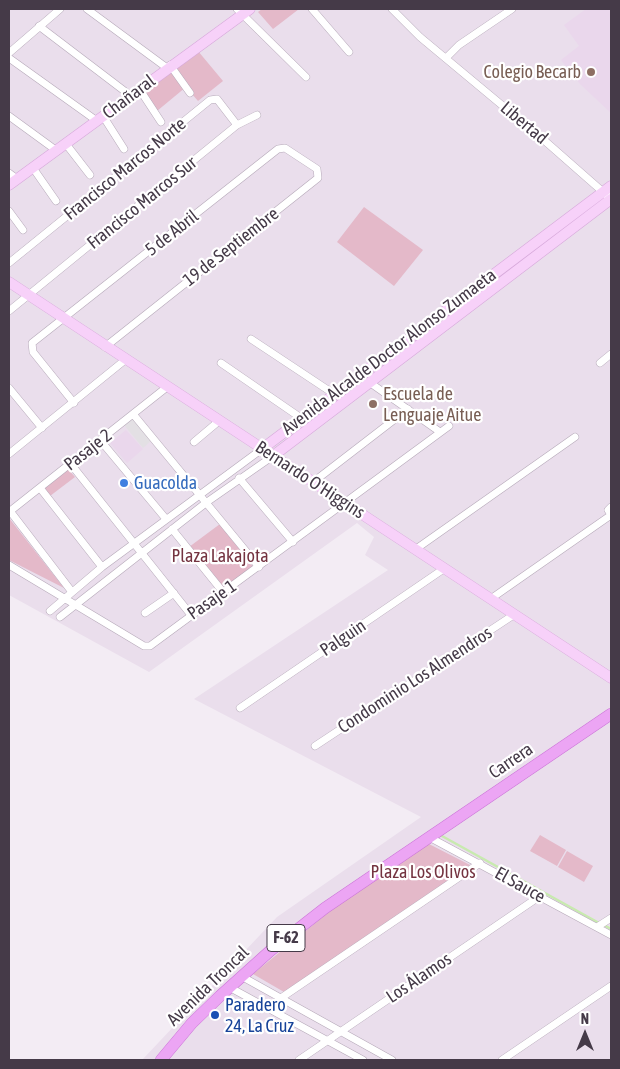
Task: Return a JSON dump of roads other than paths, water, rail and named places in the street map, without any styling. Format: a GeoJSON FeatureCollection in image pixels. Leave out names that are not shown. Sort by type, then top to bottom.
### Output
{"type":"FeatureCollection","features":[{"type":"Feature","properties":{"kind":"main road","name":"Carrera"},"geometry":{"type":"LineString","coordinates":[[430,836],[611,714]]}},
{"type":"Feature","properties":{"kind":"main road","name":"Avenida Troncal"},"geometry":{"type":"LineString","coordinates":[[161,1060],[192,1023],[241,976],[324,908],[430,836]]}},
{"type":"Feature","properties":{"kind":"street"},"geometry":{"type":"LineString","coordinates":[[9,53],[60,9]]}},
{"type":"Feature","properties":{"kind":"street"},"geometry":{"type":"LineString","coordinates":[[87,9],[168,67],[190,93]]}},
{"type":"Feature","properties":{"kind":"street"},"geometry":{"type":"LineString","coordinates":[[312,9],[349,52]]}},
{"type":"Feature","properties":{"kind":"street","name":"Libertad"},"geometry":{"type":"LineString","coordinates":[[392,9],[420,37],[609,193]]}},
{"type":"Feature","properties":{"kind":"street"},"geometry":{"type":"LineString","coordinates":[[446,58],[459,45],[512,9]]}},
{"type":"Feature","properties":{"kind":"street"},"geometry":{"type":"LineString","coordinates":[[243,11],[306,77]]}},
{"type":"Feature","properties":{"kind":"street","name":"Chañaral"},"geometry":{"type":"LineString","coordinates":[[12,179],[33,168],[57,151],[243,11]]}},
{"type":"Feature","properties":{"kind":"street"},"geometry":{"type":"LineString","coordinates":[[40,26],[131,96]]}},
{"type":"Feature","properties":{"kind":"street"},"geometry":{"type":"LineString","coordinates":[[9,58],[100,119],[124,148]]}},
{"type":"Feature","properties":{"kind":"street"},"geometry":{"type":"LineString","coordinates":[[140,90],[161,122]]}},
{"type":"Feature","properties":{"kind":"street","name":"Francisco Marcos Norte"},"geometry":{"type":"LineString","coordinates":[[9,263],[210,100],[217,99],[237,125]]}},
{"type":"Feature","properties":{"kind":"street","name":"Francisco Marcos Sur"},"geometry":{"type":"LineString","coordinates":[[9,311],[237,125],[257,115]]}},
{"type":"Feature","properties":{"kind":"street"},"geometry":{"type":"LineString","coordinates":[[9,116],[57,151]]}},
{"type":"Feature","properties":{"kind":"street"},"geometry":{"type":"LineString","coordinates":[[66,144],[90,176]]}},
{"type":"Feature","properties":{"kind":"street","name":"5 de Abril"},"geometry":{"type":"LineString","coordinates":[[74,403],[32,348],[32,343],[282,148]]}},
{"type":"Feature","properties":{"kind":"street","name":"19 de Septiembre"},"geometry":{"type":"LineString","coordinates":[[105,347],[318,178],[316,169],[282,148]]}},
{"type":"Feature","properties":{"kind":"street"},"geometry":{"type":"LineString","coordinates":[[33,168],[56,201]]}},
{"type":"Feature","properties":{"kind":"street","name":"Avenida Alcalde Doctor Alonso Zumaeta"},"geometry":{"type":"LineString","coordinates":[[60,617],[239,478],[273,456],[369,382],[609,193]]}},
{"type":"Feature","properties":{"kind":"street","name":"Avenida Alcalde Doctor Alonso Zumaeta"},"geometry":{"type":"LineString","coordinates":[[50,611],[64,597],[102,567],[199,494],[609,193]]}},
{"type":"Feature","properties":{"kind":"street"},"geometry":{"type":"LineString","coordinates":[[9,211],[23,230]]}},
{"type":"Feature","properties":{"kind":"street","name":"Bernardo O'Higgins"},"geometry":{"type":"LineString","coordinates":[[9,282],[105,347],[492,598],[611,678]]}},
{"type":"Feature","properties":{"kind":"street"},"geometry":{"type":"LineString","coordinates":[[251,339],[334,394]]}},
{"type":"Feature","properties":{"kind":"street"},"geometry":{"type":"LineString","coordinates":[[600,363],[611,354]]}},
{"type":"Feature","properties":{"kind":"street"},"geometry":{"type":"LineString","coordinates":[[9,454],[125,360]]}},
{"type":"Feature","properties":{"kind":"street"},"geometry":{"type":"LineString","coordinates":[[221,363],[301,418]]}},
{"type":"Feature","properties":{"kind":"street"},"geometry":{"type":"LineString","coordinates":[[369,382],[440,432]]}},
{"type":"Feature","properties":{"kind":"street","name":"Pasaje 2"},"geometry":{"type":"LineString","coordinates":[[9,511],[167,387]]}},
{"type":"Feature","properties":{"kind":"street"},"geometry":{"type":"LineString","coordinates":[[9,388],[42,428]]}},
{"type":"Feature","properties":{"kind":"street"},"geometry":{"type":"LineString","coordinates":[[312,483],[408,409]]}},
{"type":"Feature","properties":{"kind":"street"},"geometry":{"type":"LineString","coordinates":[[133,414],[199,494],[208,502],[260,567]]}},
{"type":"Feature","properties":{"kind":"street"},"geometry":{"type":"LineString","coordinates":[[194,442],[219,420]]}},
{"type":"Feature","properties":{"kind":"street","name":"Pasaje 1"},"geometry":{"type":"LineString","coordinates":[[74,605],[147,647],[260,567],[449,426]]}},
{"type":"Feature","properties":{"kind":"street"},"geometry":{"type":"LineString","coordinates":[[416,549],[576,437]]}},
{"type":"Feature","properties":{"kind":"street"},"geometry":{"type":"LineString","coordinates":[[100,440],[166,519]]}},
{"type":"Feature","properties":{"kind":"street"},"geometry":{"type":"LineString","coordinates":[[70,463],[191,616]]}},
{"type":"Feature","properties":{"kind":"street"},"geometry":{"type":"LineString","coordinates":[[239,478],[293,542]]}},
{"type":"Feature","properties":{"kind":"street"},"geometry":{"type":"LineString","coordinates":[[40,488],[102,567]]}},
{"type":"Feature","properties":{"kind":"street"},"geometry":{"type":"LineString","coordinates":[[492,598],[611,515],[608,510],[611,507]]}},
{"type":"Feature","properties":{"kind":"street"},"geometry":{"type":"LineString","coordinates":[[9,511],[72,592]]}},
{"type":"Feature","properties":{"kind":"street"},"geometry":{"type":"LineString","coordinates":[[172,529],[224,592]]}},
{"type":"Feature","properties":{"kind":"street"},"geometry":{"type":"LineString","coordinates":[[9,565],[64,597],[74,605]]}},
{"type":"Feature","properties":{"kind":"street","name":"Palguin"},"geometry":{"type":"LineString","coordinates":[[240,708],[446,568]]}},
{"type":"Feature","properties":{"kind":"street"},"geometry":{"type":"LineString","coordinates":[[145,613],[174,593]]}},
{"type":"Feature","properties":{"kind":"street","name":"Condominio Los Almendros"},"geometry":{"type":"LineString","coordinates":[[315,746],[515,614]]}},
{"type":"Feature","properties":{"kind":"street","name":"El Sauce"},"geometry":{"type":"LineString","coordinates":[[430,836],[611,935]]}},
{"type":"Feature","properties":{"kind":"street"},"geometry":{"type":"LineString","coordinates":[[281,998],[480,863]]}},
{"type":"Feature","properties":{"kind":"street","name":"Los Álamos"},"geometry":{"type":"LineString","coordinates":[[299,1060],[540,896]]}},
{"type":"Feature","properties":{"kind":"street"},"geometry":{"type":"LineString","coordinates":[[597,927],[611,918]]}},
{"type":"Feature","properties":{"kind":"street"},"geometry":{"type":"LineString","coordinates":[[241,976],[392,1060]]}},
{"type":"Feature","properties":{"kind":"street"},"geometry":{"type":"LineString","coordinates":[[502,1060],[611,986]]}},
{"type":"Feature","properties":{"kind":"street"},"geometry":{"type":"LineString","coordinates":[[229,987],[363,1060]]}},
{"type":"Feature","properties":{"kind":"waterway"},"geometry":{"type":"LineString","coordinates":[[442,836],[599,923]]}},
{"type":"Feature","properties":{"kind":"waterway"},"geometry":{"type":"LineString","coordinates":[[604,925],[611,929]]}},
{"type":"Feature","properties":{"kind":"place","name":"Colegio Becarb"},"geometry":{"type":"Point","coordinates":[591,72]}},
{"type":"Feature","properties":{"kind":"place","name":"Escuela de Lenguaje Aitue"},"geometry":{"type":"Point","coordinates":[373,404]}},
{"type":"Feature","properties":{"kind":"place","name":"Guacolda"},"geometry":{"type":"Point","coordinates":[124,483]}},
{"type":"Feature","properties":{"kind":"place","name":"Paradero 24, La Cruz"},"geometry":{"type":"Point","coordinates":[215,1015]}},
{"type":"Feature","properties":{"kind":"park label","name":"Plaza Lakajota"},"geometry":{"type":"Point","coordinates":[220,556]}},
{"type":"Feature","properties":{"kind":"park label","name":"Plaza Los Olivos"},"geometry":{"type":"Point","coordinates":[423,872]}}]}
